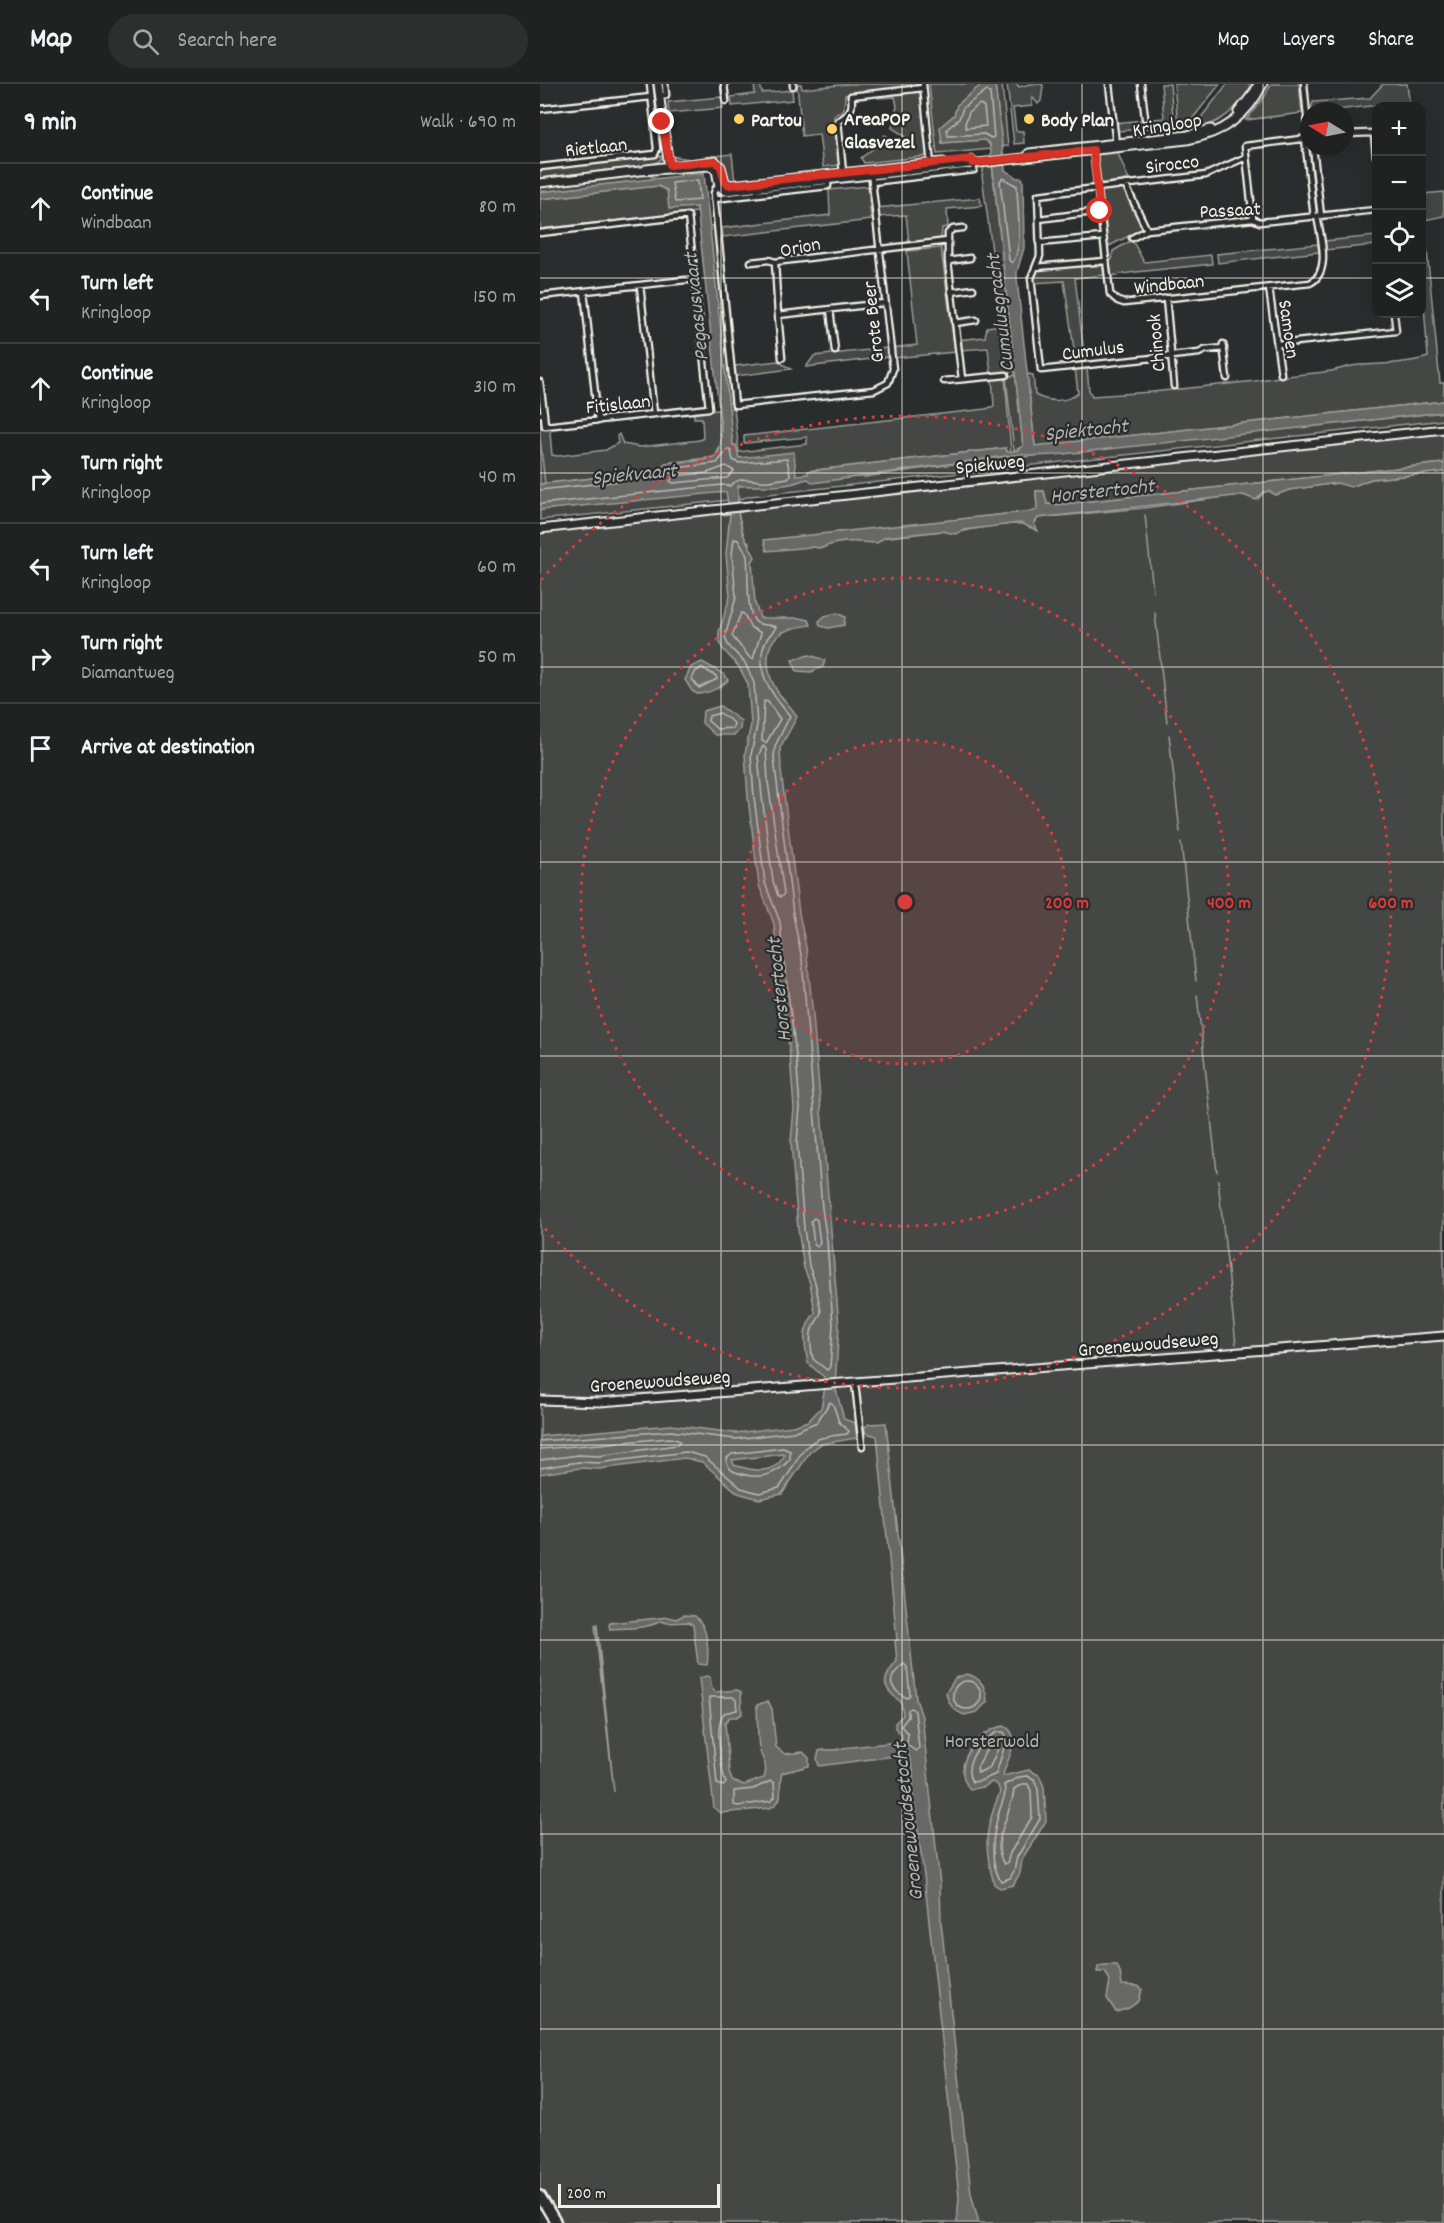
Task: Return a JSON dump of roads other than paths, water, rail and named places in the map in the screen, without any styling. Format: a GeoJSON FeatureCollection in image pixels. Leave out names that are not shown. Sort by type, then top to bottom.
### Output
{"type":"FeatureCollection","features":[{"type":"Feature","properties":{"kind":"highway"},"geometry":{"type":"LineString","coordinates":[[540,2196],[556,2223]]}},
{"type":"Feature","properties":{"kind":"street","name":"Rietlaan"},"geometry":{"type":"LineString","coordinates":[[540,167],[655,154],[657,149],[655,97],[650,84]]}},
{"type":"Feature","properties":{"kind":"street"},"geometry":{"type":"LineString","coordinates":[[658,84],[655,97],[667,167]]}},
{"type":"Feature","properties":{"kind":"street"},"geometry":{"type":"LineString","coordinates":[[540,109],[666,96],[665,84]]}},
{"type":"Feature","properties":{"kind":"street"},"geometry":{"type":"LineString","coordinates":[[724,84],[726,101]]}},
{"type":"Feature","properties":{"kind":"street"},"geometry":{"type":"LineString","coordinates":[[1109,84],[1116,145]]}},
{"type":"Feature","properties":{"kind":"street"},"geometry":{"type":"LineString","coordinates":[[1141,84],[1145,118]]}},
{"type":"Feature","properties":{"kind":"street","name":"Kringloop"},"geometry":{"type":"LineString","coordinates":[[722,184],[871,176],[931,166],[1188,135],[1210,130],[1232,118],[1243,107],[1257,84]]}},
{"type":"Feature","properties":{"kind":"street","name":"Kringloop"},"geometry":{"type":"LineString","coordinates":[[1116,145],[1187,140],[1211,135],[1235,121],[1247,110],[1263,84]]}},
{"type":"Feature","properties":{"kind":"street","name":"Windbaan"},"geometry":{"type":"LineString","coordinates":[[1304,84],[1305,102]]}},
{"type":"Feature","properties":{"kind":"street"},"geometry":{"type":"LineString","coordinates":[[843,173],[838,121],[848,116],[853,105],[851,96],[923,86],[931,166]]}},
{"type":"Feature","properties":{"kind":"street"},"geometry":{"type":"LineString","coordinates":[[1354,134],[1372,133]]}},
{"type":"Feature","properties":{"kind":"street","name":"Sirocco"},"geometry":{"type":"LineString","coordinates":[[1097,188],[1206,175],[1246,157],[1245,146],[1300,139]]}},
{"type":"Feature","properties":{"kind":"street","name":"Windbaan"},"geometry":{"type":"LineString","coordinates":[[1093,148],[1110,294],[1124,303],[1310,283],[1320,276],[1323,264],[1310,156]]}},
{"type":"Feature","properties":{"kind":"street","name":"Windbaan"},"geometry":{"type":"LineString","coordinates":[[1314,156],[1317,216]]}},
{"type":"Feature","properties":{"kind":"street"},"geometry":{"type":"LineString","coordinates":[[1246,157],[1253,219]]}},
{"type":"Feature","properties":{"kind":"street"},"geometry":{"type":"LineString","coordinates":[[540,183],[715,161],[721,167],[722,184],[716,188],[714,199],[828,186],[828,177]]}},
{"type":"Feature","properties":{"kind":"street"},"geometry":{"type":"LineString","coordinates":[[871,176],[974,170],[973,161]]}},
{"type":"Feature","properties":{"kind":"street","name":"Kringloop"},"geometry":{"type":"LineString","coordinates":[[828,177],[843,173],[871,176]]}},
{"type":"Feature","properties":{"kind":"street","name":"Grote Beer"},"geometry":{"type":"LineString","coordinates":[[714,199],[735,405],[874,390],[888,383],[893,369],[871,176]]}},
{"type":"Feature","properties":{"kind":"street"},"geometry":{"type":"LineString","coordinates":[[1125,184],[1148,230]]}},
{"type":"Feature","properties":{"kind":"street","name":"Cumulus"},"geometry":{"type":"LineString","coordinates":[[1097,188],[1038,195],[1040,256],[1031,278],[1041,370],[1170,355]]}},
{"type":"Feature","properties":{"kind":"street","name":"Passaat"},"geometry":{"type":"LineString","coordinates":[[1132,238],[1148,230],[1253,219],[1260,222],[1372,210]]}},
{"type":"Feature","properties":{"kind":"street"},"geometry":{"type":"LineString","coordinates":[[1039,219],[1100,211]]}},
{"type":"Feature","properties":{"kind":"street"},"geometry":{"type":"LineString","coordinates":[[540,233],[688,216],[695,279],[540,296]]}},
{"type":"Feature","properties":{"kind":"street"},"geometry":{"type":"LineString","coordinates":[[962,379],[948,261],[948,233],[953,229],[963,228]]}},
{"type":"Feature","properties":{"kind":"street"},"geometry":{"type":"LineString","coordinates":[[1039,243],[1103,237]]}},
{"type":"Feature","properties":{"kind":"street","name":"Orion"},"geometry":{"type":"LineString","coordinates":[[782,358],[775,262],[948,241]]}},
{"type":"Feature","properties":{"kind":"street"},"geometry":{"type":"LineString","coordinates":[[948,261],[969,258]]}},
{"type":"Feature","properties":{"kind":"street"},"geometry":{"type":"LineString","coordinates":[[751,262],[769,260],[775,262]]}},
{"type":"Feature","properties":{"kind":"street"},"geometry":{"type":"LineString","coordinates":[[1036,267],[1106,261]]}},
{"type":"Feature","properties":{"kind":"street","name":"Fitislaan"},"geometry":{"type":"LineString","coordinates":[[542,414],[545,426],[709,408],[695,279]]}},
{"type":"Feature","properties":{"kind":"street"},"geometry":{"type":"LineString","coordinates":[[640,285],[654,414]]}},
{"type":"Feature","properties":{"kind":"street","name":"Samoen"},"geometry":{"type":"LineString","coordinates":[[1269,288],[1281,374]]}},
{"type":"Feature","properties":{"kind":"street"},"geometry":{"type":"LineString","coordinates":[[951,292],[973,289]]}},
{"type":"Feature","properties":{"kind":"street"},"geometry":{"type":"LineString","coordinates":[[584,291],[598,421]]}},
{"type":"Feature","properties":{"kind":"street","name":"Chinook"},"geometry":{"type":"LineString","coordinates":[[1166,298],[1174,386]]}},
{"type":"Feature","properties":{"kind":"street"},"geometry":{"type":"LineString","coordinates":[[778,315],[885,303]]}},
{"type":"Feature","properties":{"kind":"street"},"geometry":{"type":"LineString","coordinates":[[830,309],[835,351]]}},
{"type":"Feature","properties":{"kind":"street"},"geometry":{"type":"LineString","coordinates":[[1278,344],[1396,331],[1394,318]]}},
{"type":"Feature","properties":{"kind":"street"},"geometry":{"type":"LineString","coordinates":[[955,323],[976,320]]}},
{"type":"Feature","properties":{"kind":"street"},"geometry":{"type":"LineString","coordinates":[[1170,355],[1198,353],[1223,346],[1227,378]]}},
{"type":"Feature","properties":{"kind":"street"},"geometry":{"type":"LineString","coordinates":[[944,381],[1006,375]]}},
{"type":"Feature","properties":{"kind":"street"},"geometry":{"type":"LineString","coordinates":[[540,382],[542,414]]}},
{"type":"Feature","properties":{"kind":"street","name":"Spiekweg"},"geometry":{"type":"LineString","coordinates":[[540,529],[1444,429]]}},
{"type":"Feature","properties":{"kind":"street","name":"Groenewoudseweg"},"geometry":{"type":"LineString","coordinates":[[540,1400],[600,1402],[1444,1336]]}},
{"type":"Feature","properties":{"kind":"street"},"geometry":{"type":"LineString","coordinates":[[855,1383],[862,1446]]}},
{"type":"Feature","properties":{"kind":"water"},"geometry":{"type":"Polygon","coordinates":[[[982,84],[995,84],[1005,170],[1023,180],[1024,248],[1017,279],[1035,446],[1444,401],[1444,412],[1054,455],[1020,454],[813,483],[808,479],[777,486],[738,486],[738,513],[743,534],[755,557],[752,562],[755,603],[760,618],[800,618],[809,620],[811,625],[790,629],[779,635],[770,647],[768,661],[771,677],[779,694],[797,717],[780,748],[781,771],[799,913],[806,947],[813,1015],[839,1326],[835,1386],[844,1419],[855,1423],[857,1438],[821,1444],[810,1452],[782,1494],[759,1499],[738,1493],[702,1462],[685,1458],[540,1474],[540,1436],[671,1425],[735,1433],[793,1426],[808,1421],[821,1408],[825,1387],[824,1377],[808,1363],[805,1349],[807,1325],[815,1313],[810,1283],[804,1268],[798,1229],[791,1142],[794,1108],[790,1056],[774,924],[759,885],[748,798],[745,754],[751,724],[748,684],[739,667],[722,648],[719,639],[730,596],[726,554],[730,514],[726,492],[540,510],[540,484],[655,471],[660,470],[665,463],[702,460],[718,453],[721,444],[721,428],[697,207],[669,209],[667,190],[658,186],[540,199],[540,192],[704,173],[733,445],[736,445],[739,458],[794,452],[796,475],[808,474],[808,471],[1006,448],[1007,452],[1019,450],[1023,446],[990,144],[984,140],[942,143],[940,127],[954,115],[957,105],[982,84]],[[785,1454],[732,1460],[734,1465],[755,1470],[769,1469],[781,1461],[785,1454]]]}},
{"type":"Feature","properties":{"kind":"water"},"geometry":{"type":"Polygon","coordinates":[[[1444,463],[1444,472],[1371,479],[1351,487],[1337,483],[1289,490],[1276,495],[1269,491],[1264,492],[1256,500],[1243,495],[1038,518],[1034,524],[1038,531],[1020,523],[964,530],[955,534],[942,531],[885,537],[877,543],[842,542],[822,548],[767,551],[764,540],[1034,511],[1037,509],[1036,491],[1044,491],[1047,504],[1055,505],[1444,463]]]}},
{"type":"Feature","properties":{"kind":"water"},"geometry":{"type":"Polygon","coordinates":[[[837,613],[845,617],[844,625],[828,628],[820,626],[819,621],[825,616],[837,613]]]}},
{"type":"Feature","properties":{"kind":"water"},"geometry":{"type":"Polygon","coordinates":[[[809,655],[825,660],[823,667],[811,672],[797,671],[792,660],[809,655]]]}},
{"type":"Feature","properties":{"kind":"water"},"geometry":{"type":"Polygon","coordinates":[[[702,662],[724,674],[728,680],[714,690],[697,694],[692,691],[685,680],[691,667],[702,662]]]}},
{"type":"Feature","properties":{"kind":"water"},"geometry":{"type":"Polygon","coordinates":[[[720,706],[741,721],[740,729],[735,735],[715,735],[702,723],[703,711],[720,706]]]}},
{"type":"Feature","properties":{"kind":"water"},"geometry":{"type":"Polygon","coordinates":[[[886,1423],[916,1699],[922,1717],[940,1885],[941,1922],[971,2193],[979,2223],[957,2223],[959,2197],[924,1875],[913,1796],[913,1770],[908,1752],[902,1755],[819,1766],[817,1759],[819,1751],[822,1750],[897,1742],[902,1739],[902,1735],[895,1728],[895,1723],[903,1715],[901,1702],[890,1692],[886,1683],[888,1673],[897,1661],[895,1641],[897,1640],[877,1436],[866,1433],[864,1428],[869,1424],[886,1423]]]}},
{"type":"Feature","properties":{"kind":"water"},"geometry":{"type":"Polygon","coordinates":[[[684,1615],[695,1616],[703,1625],[708,1646],[707,1665],[698,1664],[693,1625],[689,1622],[661,1621],[649,1625],[610,1629],[609,1626],[610,1623],[669,1617],[676,1619],[684,1615]]]}},
{"type":"Feature","properties":{"kind":"water"},"geometry":{"type":"Polygon","coordinates":[[[595,1625],[597,1625],[614,1792],[595,1625]]]}},
{"type":"Feature","properties":{"kind":"water"},"geometry":{"type":"Polygon","coordinates":[[[967,1674],[982,1684],[987,1702],[977,1712],[964,1715],[952,1707],[946,1693],[955,1678],[967,1674]]]}},
{"type":"Feature","properties":{"kind":"water"},"geometry":{"type":"Polygon","coordinates":[[[710,1677],[712,1689],[716,1692],[737,1690],[741,1692],[742,1714],[730,1717],[725,1723],[732,1781],[744,1785],[764,1778],[766,1769],[759,1747],[757,1705],[768,1701],[772,1709],[776,1747],[785,1754],[803,1752],[809,1758],[809,1766],[782,1773],[780,1797],[770,1808],[721,1813],[714,1808],[699,1678],[710,1677]]]}},
{"type":"Feature","properties":{"kind":"water"},"geometry":{"type":"Polygon","coordinates":[[[1004,1726],[1010,1730],[1013,1742],[1003,1776],[1029,1770],[1039,1775],[1044,1787],[1046,1821],[1022,1859],[1020,1873],[1013,1885],[1000,1888],[994,1884],[988,1858],[987,1837],[991,1816],[1000,1792],[998,1786],[992,1782],[983,1787],[970,1789],[964,1780],[963,1770],[965,1760],[977,1741],[994,1729],[1004,1726]]]}},
{"type":"Feature","properties":{"kind":"water"},"geometry":{"type":"Polygon","coordinates":[[[1117,1965],[1122,1985],[1138,1986],[1142,1989],[1139,2001],[1129,2008],[1116,2012],[1107,1998],[1110,1980],[1105,1972],[1097,1972],[1098,1967],[1117,1965]]]}},
{"type":"Feature","properties":{"kind":"waterway"},"geometry":{"type":"LineString","coordinates":[[540,436],[545,484]]}},
{"type":"Feature","properties":{"kind":"waterway"},"geometry":{"type":"LineString","coordinates":[[1145,515],[1153,591]]}},
{"type":"Feature","properties":{"kind":"waterway"},"geometry":{"type":"LineString","coordinates":[[1155,613],[1167,722]]}},
{"type":"Feature","properties":{"kind":"waterway"},"geometry":{"type":"LineString","coordinates":[[1169,735],[1180,832]]}},
{"type":"Feature","properties":{"kind":"waterway"},"geometry":{"type":"LineString","coordinates":[[1181,842],[1196,981]]}},
{"type":"Feature","properties":{"kind":"waterway"},"geometry":{"type":"LineString","coordinates":[[1197,995],[1217,1172]]}},
{"type":"Feature","properties":{"kind":"waterway"},"geometry":{"type":"LineString","coordinates":[[1218,1180],[1236,1344]]}},
{"type":"Feature","properties":{"kind":"place","name":"Partou"},"geometry":{"type":"Point","coordinates":[739,119]}},
{"type":"Feature","properties":{"kind":"place","name":"Body Plan"},"geometry":{"type":"Point","coordinates":[1029,119]}},
{"type":"Feature","properties":{"kind":"place","name":"AreaPOP Glasvezel"},"geometry":{"type":"Point","coordinates":[832,129]}},
{"type":"Feature","properties":{"kind":"water label","name":"Pegasusvaart"},"geometry":{"type":"Point","coordinates":[695,307]}},
{"type":"Feature","properties":{"kind":"water label","name":"Cumulusgracht"},"geometry":{"type":"Point","coordinates":[999,313]}},
{"type":"Feature","properties":{"kind":"water label","name":"Spiektocht"},"geometry":{"type":"Point","coordinates":[1086,429]}},
{"type":"Feature","properties":{"kind":"water label","name":"Spiekvaart"},"geometry":{"type":"Point","coordinates":[634,473]}},
{"type":"Feature","properties":{"kind":"water label","name":"Horstertocht"},"geometry":{"type":"Point","coordinates":[1102,490]}},
{"type":"Feature","properties":{"kind":"water label","name":"Horstertocht"},"geometry":{"type":"Point","coordinates":[778,990]}},
{"type":"Feature","properties":{"kind":"water label","name":"Groenewoudsetocht"},"geometry":{"type":"Point","coordinates":[907,1822]}},
{"type":"Feature","properties":{"kind":"park label","name":"Horsterwold"},"geometry":{"type":"Point","coordinates":[992,1740]}}]}
